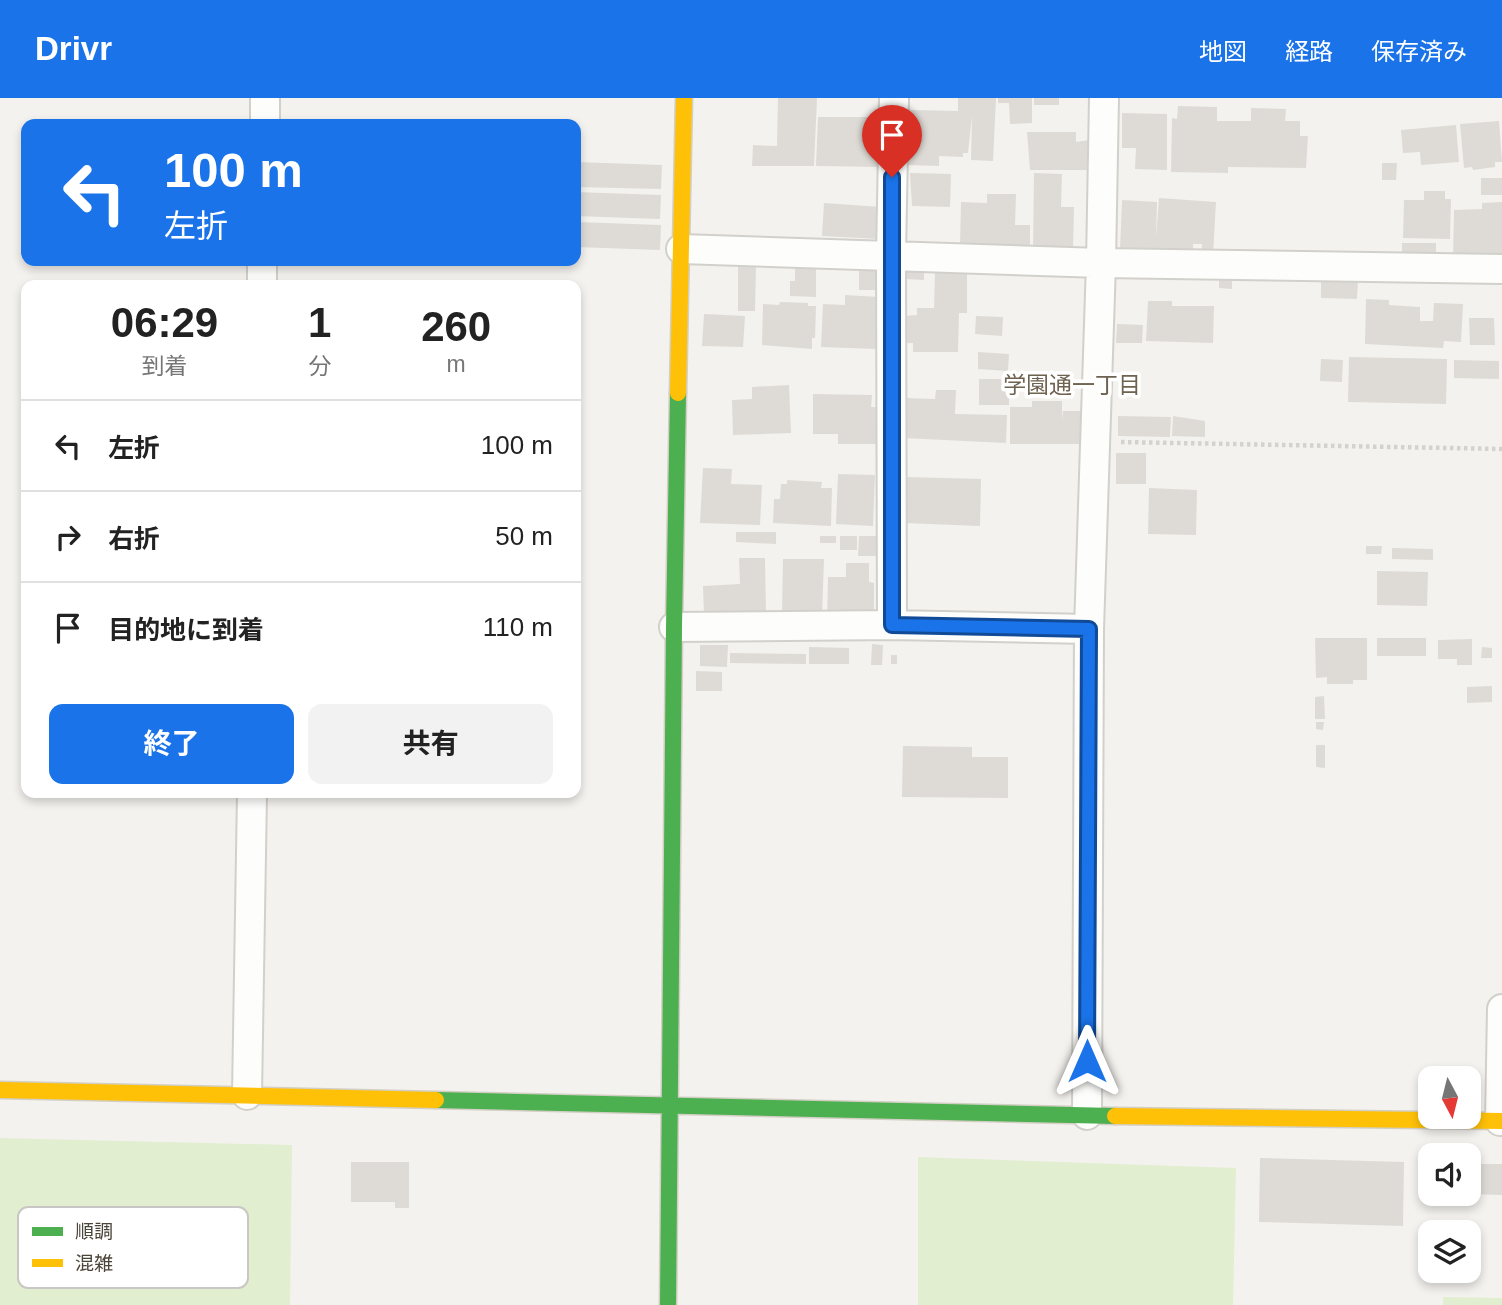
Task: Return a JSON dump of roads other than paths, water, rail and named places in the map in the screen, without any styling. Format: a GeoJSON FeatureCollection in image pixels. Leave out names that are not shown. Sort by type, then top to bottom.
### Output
{"type":"FeatureCollection","features":[{"type":"Feature","properties":{"kind":"street"},"geometry":{"type":"LineString","coordinates":[[265,98],[265,119]]}},
{"type":"Feature","properties":{"kind":"street"},"geometry":{"type":"LineString","coordinates":[[668,1305],[674,627],[684,98]]}},
{"type":"Feature","properties":{"kind":"street"},"geometry":{"type":"LineString","coordinates":[[892,625],[891,256],[894,98]]}},
{"type":"Feature","properties":{"kind":"street"},"geometry":{"type":"LineString","coordinates":[[1087,1115],[1089,629],[1104,98]]}},
{"type":"Feature","properties":{"kind":"street"},"geometry":{"type":"LineString","coordinates":[[681,249],[1101,263],[1502,269]]}},
{"type":"Feature","properties":{"kind":"street"},"geometry":{"type":"LineString","coordinates":[[674,627],[892,625],[1089,629]]}},
{"type":"Feature","properties":{"kind":"street"},"geometry":{"type":"LineString","coordinates":[[247,1095],[252,798]]}},
{"type":"Feature","properties":{"kind":"street"},"geometry":{"type":"LineString","coordinates":[[0,1090],[1087,1115],[1501,1121],[1502,1009]]}},
{"type":"Feature","properties":{"kind":"district","name":"学園通一丁目"},"geometry":{"type":"Point","coordinates":[1072,385]}}]}
